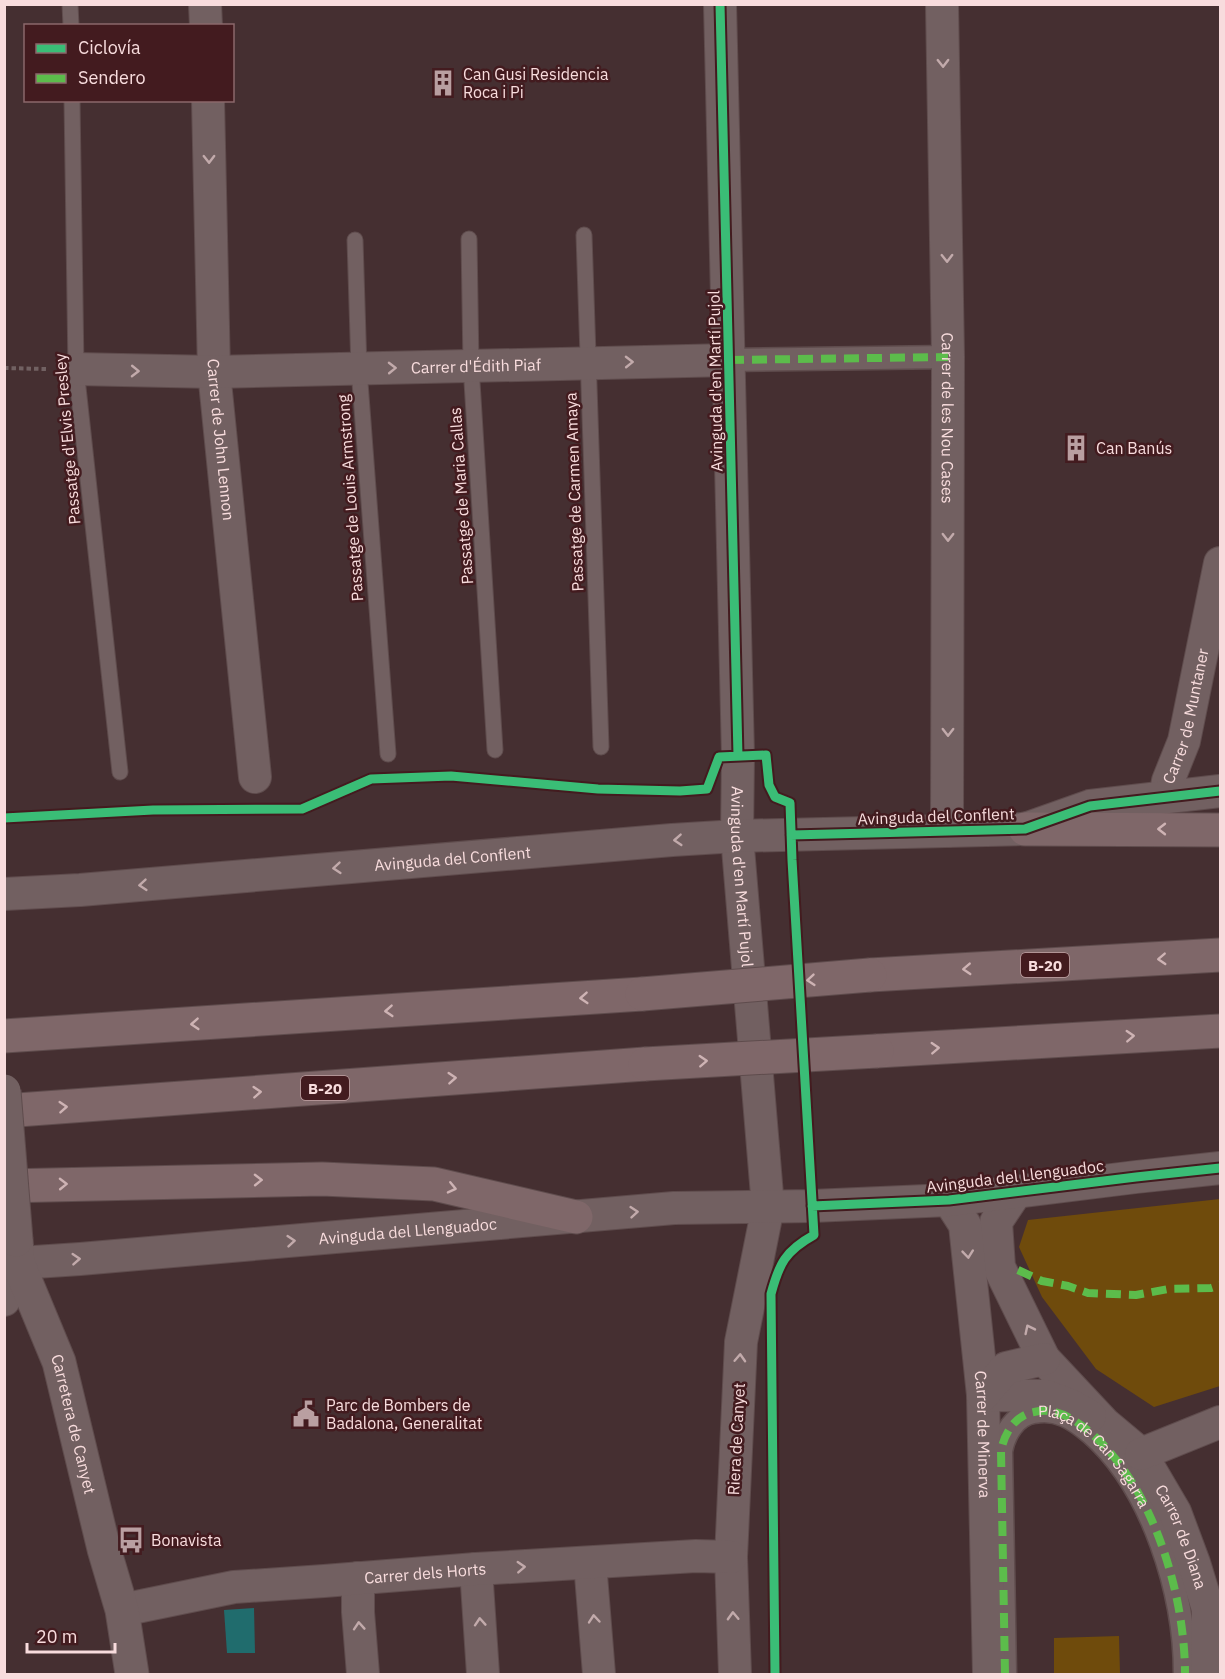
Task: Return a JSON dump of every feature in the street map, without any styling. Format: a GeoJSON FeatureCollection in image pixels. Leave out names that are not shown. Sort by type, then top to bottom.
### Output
{"type":"FeatureCollection","features":[{"type":"Feature","properties":{"kind":"highway"},"geometry":{"type":"LineString","coordinates":[[1026,828],[1221,830]]}},
{"type":"Feature","properties":{"kind":"highway","name":"B-20"},"geometry":{"type":"LineString","coordinates":[[4,1036],[642,994],[870,975],[1221,955]]}},
{"type":"Feature","properties":{"kind":"highway","name":"B-20"},"geometry":{"type":"LineString","coordinates":[[4,1111],[645,1064],[1221,1031]]}},
{"type":"Feature","properties":{"kind":"highway"},"geometry":{"type":"LineString","coordinates":[[4,1186],[322,1179],[434,1184],[576,1217]]}},
{"type":"Feature","properties":{"kind":"street"},"geometry":{"type":"LineString","coordinates":[[206,4],[206,24]]}},
{"type":"Feature","properties":{"kind":"street","name":"Avinguda d'en Martí Pujol"},"geometry":{"type":"LineString","coordinates":[[720,4],[738,756],[737,836],[768,1207]]}},
{"type":"Feature","properties":{"kind":"street","name":"Carrer de les Nou Cases"},"geometry":{"type":"LineString","coordinates":[[942,4],[948,357],[947,831]]}},
{"type":"Feature","properties":{"kind":"street","name":"Carrer de John Lennon"},"geometry":{"type":"LineString","coordinates":[[208,102],[214,372],[255,777]]}},
{"type":"Feature","properties":{"kind":"street","name":"Carrer d'Édith Piaf"},"geometry":{"type":"LineString","coordinates":[[76,369],[214,372],[948,357]]}},
{"type":"Feature","properties":{"kind":"street","name":"Carrer de Muntaner"},"geometry":{"type":"LineString","coordinates":[[1165,797],[1168,781],[1184,741],[1221,563]]}},
{"type":"Feature","properties":{"kind":"street","name":"Avinguda del Conflent"},"geometry":{"type":"LineString","coordinates":[[4,894],[80,890],[737,836],[1026,828],[1090,806],[1221,791]]}},
{"type":"Feature","properties":{"kind":"street","name":"Carretera de Canyet"},"geometry":{"type":"LineString","coordinates":[[4,1091],[13,1256],[59,1362],[104,1549],[122,1610],[132,1674]]}},
{"type":"Feature","properties":{"kind":"street","name":"Avinguda del Llenguadoc"},"geometry":{"type":"LineString","coordinates":[[13,1256],[92,1258],[674,1208],[949,1200],[1221,1168]]}},
{"type":"Feature","properties":{"kind":"street","name":"Carrer de Diana"},"geometry":{"type":"LineString","coordinates":[[1016,1192],[996,1222],[999,1267],[1044,1359],[1104,1423],[1141,1454],[1175,1512],[1214,1607],[1207,1674]]}},
{"type":"Feature","properties":{"kind":"street","name":"Carrer de Minerva"},"geometry":{"type":"LineString","coordinates":[[949,1200],[965,1225],[983,1395],[988,1674]]}},
{"type":"Feature","properties":{"kind":"street","name":"Riera de Canyet"},"geometry":{"type":"LineString","coordinates":[[735,1674],[731,1557],[741,1342],[768,1207]]}},
{"type":"Feature","properties":{"kind":"street"},"geometry":{"type":"LineString","coordinates":[[4,1300],[13,1256]]}},
{"type":"Feature","properties":{"kind":"street"},"geometry":{"type":"LineString","coordinates":[[983,1395],[1006,1368],[1044,1359]]}},
{"type":"Feature","properties":{"kind":"street","name":"Carrer de Diana"},"geometry":{"type":"LineString","coordinates":[[983,1395],[1046,1396],[1068,1404],[1104,1423]]}},
{"type":"Feature","properties":{"kind":"street","name":"Plaça de Can Sagarra"},"geometry":{"type":"LineString","coordinates":[[1005,1674],[1001,1451],[1003,1439],[1018,1419],[1029,1412],[1042,1410],[1059,1412],[1072,1418],[1103,1443],[1131,1479],[1159,1538],[1173,1579],[1181,1622],[1185,1674]]}},
{"type":"Feature","properties":{"kind":"street"},"geometry":{"type":"LineString","coordinates":[[1141,1454],[1221,1422]]}},
{"type":"Feature","properties":{"kind":"street","name":"Carrer dels Horts"},"geometry":{"type":"LineString","coordinates":[[122,1610],[234,1587],[476,1569],[696,1556],[731,1557]]}},
{"type":"Feature","properties":{"kind":"street"},"geometry":{"type":"LineString","coordinates":[[590,1563],[599,1674]]}},
{"type":"Feature","properties":{"kind":"street"},"geometry":{"type":"LineString","coordinates":[[476,1569],[483,1674]]}},
{"type":"Feature","properties":{"kind":"street"},"geometry":{"type":"LineString","coordinates":[[358,1578],[363,1674]]}},
{"type":"Feature","properties":{"kind":"street","name":"Carretera de Canyet"},"geometry":{"type":"LineString","coordinates":[[122,1610],[140,1635],[149,1674]]}},
{"type":"Feature","properties":{"kind":"lane"},"geometry":{"type":"LineString","coordinates":[[70,4],[71,24]]}},
{"type":"Feature","properties":{"kind":"lane","name":"Passatge d'Elvis Presley"},"geometry":{"type":"LineString","coordinates":[[72,102],[76,369],[120,772]]}},
{"type":"Feature","properties":{"kind":"lane","name":"Passatge de Carmen Amaya"},"geometry":{"type":"LineString","coordinates":[[584,235],[601,747]]}},
{"type":"Feature","properties":{"kind":"lane","name":"Passatge de Maria Callas"},"geometry":{"type":"LineString","coordinates":[[469,239],[471,366],[495,750]]}},
{"type":"Feature","properties":{"kind":"lane","name":"Passatge de Louis Armstrong"},"geometry":{"type":"LineString","coordinates":[[355,240],[359,369],[388,754]]}},
{"type":"Feature","properties":{"kind":"path"},"geometry":{"type":"LineString","coordinates":[[4,368],[76,369]]}},
{"type":"Feature","properties":{"kind":"shaded area"},"geometry":{"type":"Polygon","coordinates":[[[1220,1199],[1220,1386],[1154,1407],[1096,1369],[1042,1297],[1019,1247],[1028,1220],[1220,1199]]]}},
{"type":"Feature","properties":{"kind":"shaded area"},"geometry":{"type":"Polygon","coordinates":[[[1119,1636],[1120,1674],[1054,1674],[1054,1638],[1119,1636]]]}},
{"type":"Feature","properties":{"kind":"water"},"geometry":{"type":"Polygon","coordinates":[[[254,1608],[255,1653],[227,1653],[224,1610],[254,1608]]]}},
{"type":"Feature","properties":{"kind":"marked path"},"geometry":{"type":"LineString","coordinates":[[729,360],[948,357]]}},
{"type":"Feature","properties":{"kind":"marked path"},"geometry":{"type":"LineString","coordinates":[[1018,1270],[1042,1281],[1088,1293],[1136,1295],[1168,1289],[1211,1288],[1220,1285]]}},
{"type":"Feature","properties":{"kind":"marked path"},"geometry":{"type":"LineString","coordinates":[[1005,1674],[1001,1451],[1005,1438],[1016,1421],[1027,1414],[1042,1411],[1065,1415],[1091,1433],[1113,1456],[1132,1482],[1148,1512],[1172,1577],[1184,1643],[1185,1674]]}},
{"type":"Feature","properties":{"kind":"cycle path"},"geometry":{"type":"LineString","coordinates":[[720,4],[738,756]]}},
{"type":"Feature","properties":{"kind":"cycle path"},"geometry":{"type":"LineString","coordinates":[[4,818],[153,810],[302,809],[371,779],[451,776],[598,789],[680,791],[707,789],[719,757],[766,755],[769,785],[775,797],[790,803],[814,1235],[796,1247],[785,1259],[780,1266],[771,1294],[775,1674]]}},
{"type":"Feature","properties":{"kind":"cycle path"},"geometry":{"type":"LineString","coordinates":[[791,835],[1025,829],[1090,806],[1220,791]]}},
{"type":"Feature","properties":{"kind":"cycle path"},"geometry":{"type":"LineString","coordinates":[[812,1206],[949,1200],[1220,1168]]}},
{"type":"Feature","properties":{"kind":"place","name":"Can Gusi Residencia Roca i Pi"},"geometry":{"type":"Point","coordinates":[443,83]}},
{"type":"Feature","properties":{"kind":"place","name":"Can Banús"},"geometry":{"type":"Point","coordinates":[1076,448]}},
{"type":"Feature","properties":{"kind":"place","name":"Parc de Bombers de Badalona, Generalitat"},"geometry":{"type":"Point","coordinates":[306,1414]}},
{"type":"Feature","properties":{"kind":"place","name":"Bonavista"},"geometry":{"type":"Point","coordinates":[131,1540]}}]}
